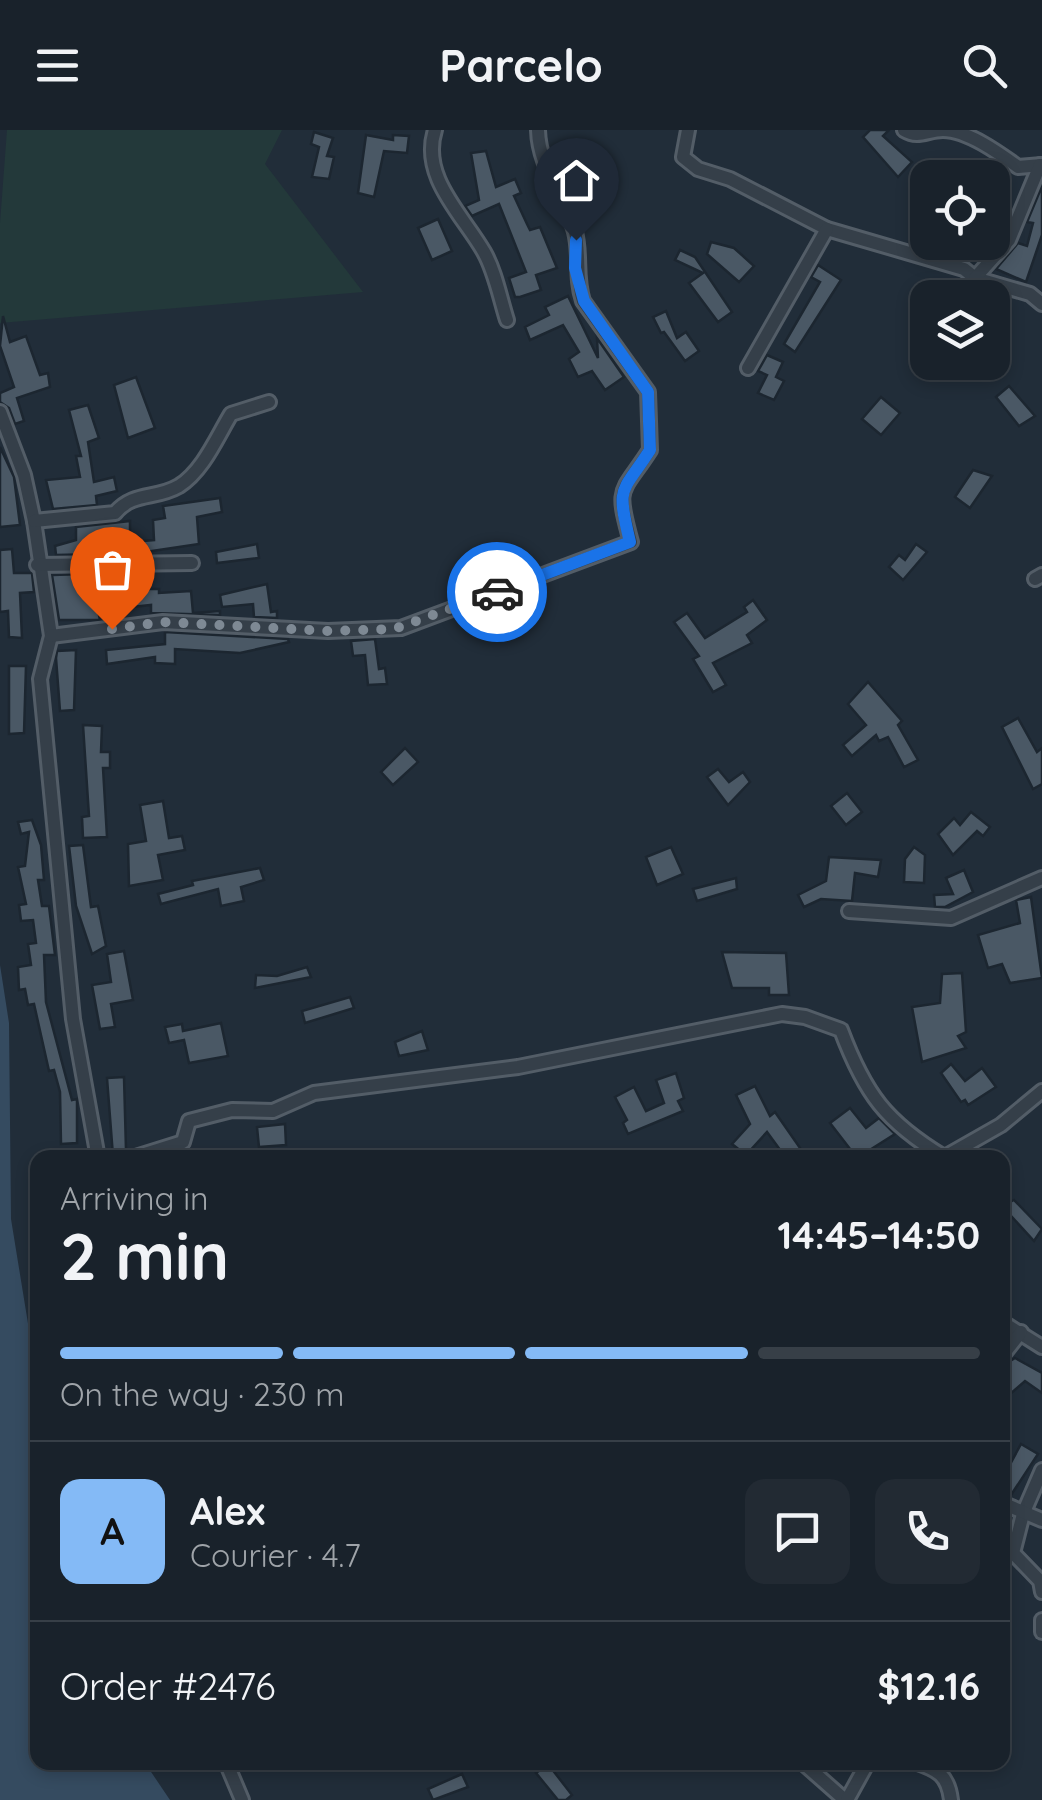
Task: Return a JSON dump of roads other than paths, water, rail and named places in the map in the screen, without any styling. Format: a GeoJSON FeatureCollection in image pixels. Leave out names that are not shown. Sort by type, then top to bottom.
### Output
{"type":"FeatureCollection","features":[{"type":"Feature","properties":{"kind":"street"},"geometry":{"type":"LineString","coordinates":[[436,130],[433,154],[440,185],[485,254],[507,320]]}},
{"type":"Feature","properties":{"kind":"street"},"geometry":{"type":"LineString","coordinates":[[50,636],[163,622],[328,631],[400,628],[630,542],[622,509],[624,481],[650,450],[648,392],[584,301],[577,284],[574,229],[544,167],[538,130]]}},
{"type":"Feature","properties":{"kind":"street"},"geometry":{"type":"LineString","coordinates":[[688,130],[683,157],[690,164],[730,179],[827,229],[964,268],[975,278],[1030,294],[1042,304]]}},
{"type":"Feature","properties":{"kind":"street"},"geometry":{"type":"LineString","coordinates":[[904,130],[925,136],[948,130],[997,152],[1018,167],[1041,164]]}},
{"type":"Feature","properties":{"kind":"street"},"geometry":{"type":"LineString","coordinates":[[975,278],[1009,240],[1041,164]]}},
{"type":"Feature","properties":{"kind":"street"},"geometry":{"type":"LineString","coordinates":[[748,368],[827,229]]}},
{"type":"Feature","properties":{"kind":"street"},"geometry":{"type":"LineString","coordinates":[[34,521],[115,513],[128,498],[180,486],[205,458],[231,414],[268,402]]}},
{"type":"Feature","properties":{"kind":"street"},"geometry":{"type":"LineString","coordinates":[[0,412],[19,460],[34,521],[50,636],[40,679],[73,1019],[97,1150]]}},
{"type":"Feature","properties":{"kind":"street"},"geometry":{"type":"LineString","coordinates":[[38,565],[192,564]]}},
{"type":"Feature","properties":{"kind":"street"},"geometry":{"type":"LineString","coordinates":[[849,911],[950,918],[1042,878]]}},
{"type":"Feature","properties":{"kind":"street"},"geometry":{"type":"LineString","coordinates":[[158,1150],[183,1142],[189,1121],[232,1110],[273,1111],[314,1093],[518,1067],[782,1014],[806,1017],[841,1030],[857,1074],[899,1130],[932,1150]]}},
{"type":"Feature","properties":{"kind":"street"},"geometry":{"type":"LineString","coordinates":[[956,1150],[1001,1125],[1042,1091]]}},
{"type":"Feature","properties":{"kind":"street"},"geometry":{"type":"LineString","coordinates":[[1010,1326],[1042,1347]]}},
{"type":"Feature","properties":{"kind":"street"},"geometry":{"type":"LineString","coordinates":[[1010,1345],[1020,1332]]}},
{"type":"Feature","properties":{"kind":"street"},"geometry":{"type":"LineString","coordinates":[[1042,1470],[1023,1514],[1013,1553],[1040,1582],[1042,1592]]}},
{"type":"Feature","properties":{"kind":"street"},"geometry":{"type":"LineString","coordinates":[[1010,1507],[1042,1520]]}},
{"type":"Feature","properties":{"kind":"street"},"geometry":{"type":"LineString","coordinates":[[1042,1620],[1042,1632]]}},
{"type":"Feature","properties":{"kind":"street"},"geometry":{"type":"LineString","coordinates":[[229,1770],[242,1800]]}},
{"type":"Feature","properties":{"kind":"street"},"geometry":{"type":"LineString","coordinates":[[811,1770],[846,1800],[863,1770]]}},
{"type":"Feature","properties":{"kind":"street"},"geometry":{"type":"LineString","coordinates":[[937,1770],[949,1784],[952,1800]]}},
{"type":"Feature","properties":{"kind":"water"},"geometry":{"type":"Polygon","coordinates":[[[0,965],[9,1023],[11,1219],[30,1336],[30,1770],[150,1770],[170,1800],[0,1800],[0,965]]]}}]}
